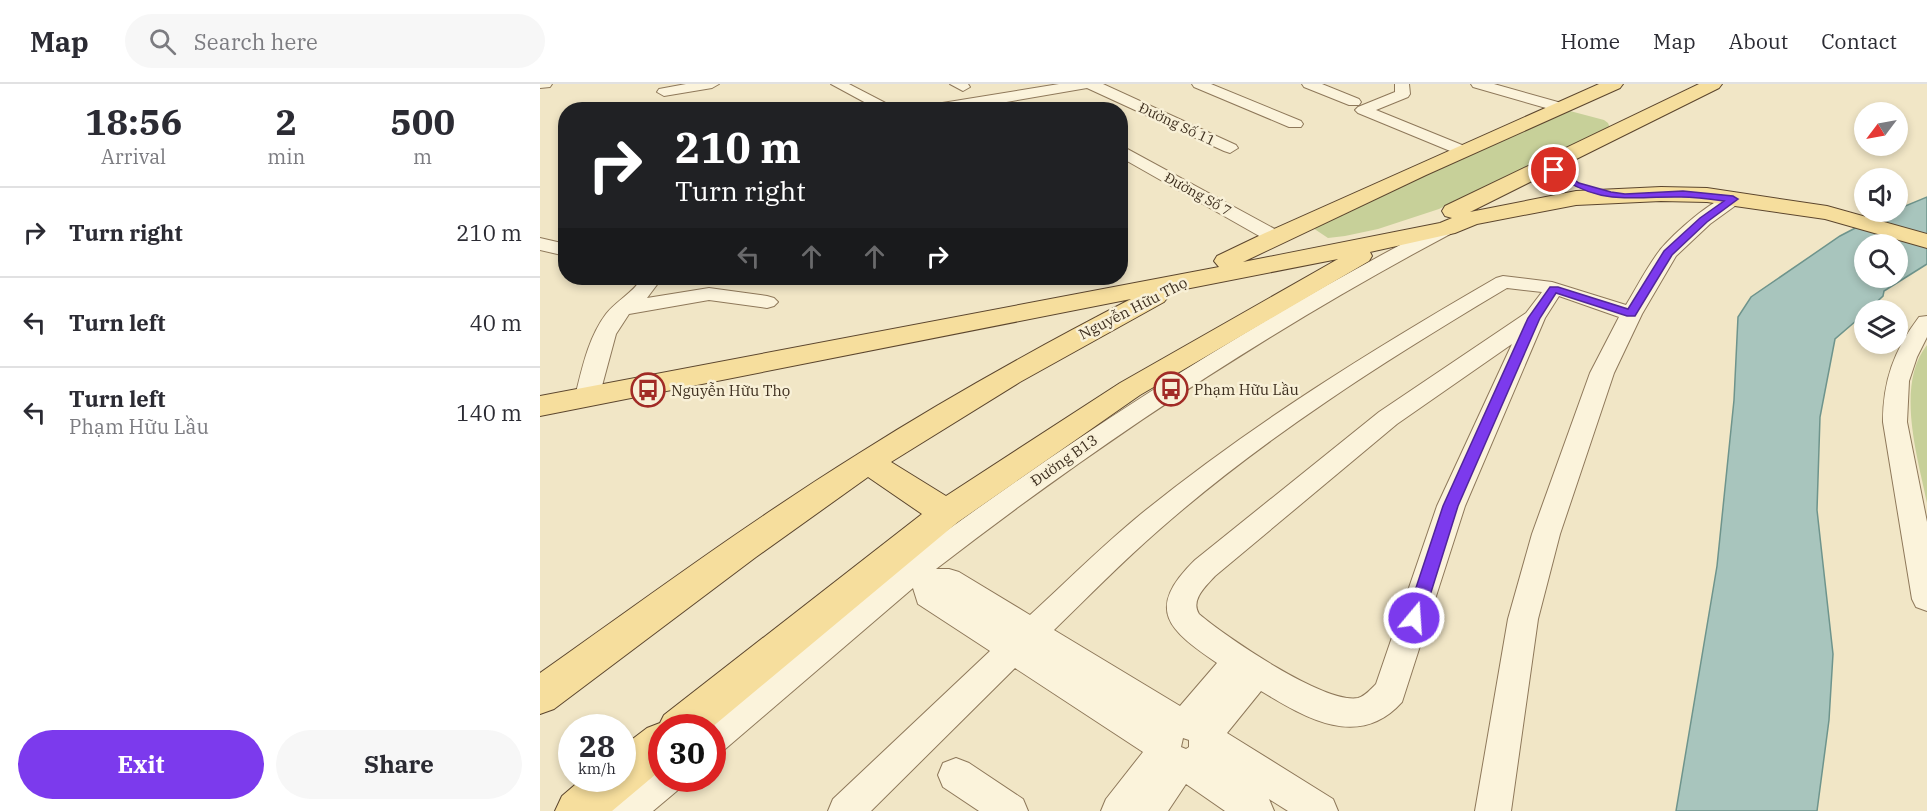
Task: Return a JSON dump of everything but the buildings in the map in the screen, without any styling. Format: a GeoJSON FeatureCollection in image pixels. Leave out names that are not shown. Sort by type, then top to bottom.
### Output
{"type":"FeatureCollection","features":[{"type":"Feature","properties":{"kind":"main road","name":"Nguyễn Hữu Thọ"},"geometry":{"type":"LineString","coordinates":[[540,696],[796,510],[867,462],[1061,346],[1275,237],[1461,150],[1614,84]]}},
{"type":"Feature","properties":{"kind":"main road"},"geometry":{"type":"LineString","coordinates":[[699,714],[910,569],[946,513],[1130,389],[1344,263],[1555,161],[1607,120],[1713,84]]}},
{"type":"Feature","properties":{"kind":"main road"},"geometry":{"type":"LineString","coordinates":[[1560,107],[1607,120]]}},
{"type":"Feature","properties":{"kind":"main road"},"geometry":{"type":"LineString","coordinates":[[1555,161],[1554,170],[1576,185],[1596,192],[1625,197]]}},
{"type":"Feature","properties":{"kind":"main road"},"geometry":{"type":"LineString","coordinates":[[540,406],[1391,241],[1447,228],[1484,226],[1587,207],[1625,197],[1683,194],[1733,199],[1927,241]]}},
{"type":"Feature","properties":{"kind":"main road"},"geometry":{"type":"LineString","coordinates":[[1821,217],[1927,252]]}},
{"type":"Feature","properties":{"kind":"main road"},"geometry":{"type":"LineString","coordinates":[[1006,315],[1045,314],[1058,317],[1065,326],[1065,336],[1061,346]]}},
{"type":"Feature","properties":{"kind":"main road"},"geometry":{"type":"LineString","coordinates":[[867,462],[946,513]]}},
{"type":"Feature","properties":{"kind":"main road"},"geometry":{"type":"LineString","coordinates":[[636,763],[648,753]]}},
{"type":"Feature","properties":{"kind":"main road"},"geometry":{"type":"LineString","coordinates":[[578,811],[600,792]]}},
{"type":"Feature","properties":{"kind":"street"},"geometry":{"type":"LineString","coordinates":[[540,84],[545,84]]}},
{"type":"Feature","properties":{"kind":"street"},"geometry":{"type":"LineString","coordinates":[[664,92],[712,84]]}},
{"type":"Feature","properties":{"kind":"street"},"geometry":{"type":"LineString","coordinates":[[838,84],[875,102]]}},
{"type":"Feature","properties":{"kind":"street"},"geometry":{"type":"LineString","coordinates":[[973,102],[1085,84]]}},
{"type":"Feature","properties":{"kind":"street","name":"Đường Số 11"},"geometry":{"type":"LineString","coordinates":[[1091,84],[1230,148]]}},
{"type":"Feature","properties":{"kind":"street"},"geometry":{"type":"LineString","coordinates":[[1199,84],[1295,124]]}},
{"type":"Feature","properties":{"kind":"street"},"geometry":{"type":"LineString","coordinates":[[1309,84],[1354,102]]}},
{"type":"Feature","properties":{"kind":"street"},"geometry":{"type":"LineString","coordinates":[[1402,84],[1403,94],[1363,111],[1461,150]]}},
{"type":"Feature","properties":{"kind":"street"},"geometry":{"type":"LineString","coordinates":[[1486,85],[1560,107]]}},
{"type":"Feature","properties":{"kind":"street"},"geometry":{"type":"LineString","coordinates":[[1020,94],[1034,102]]}},
{"type":"Feature","properties":{"kind":"street","name":"Đường Số 7"},"geometry":{"type":"LineString","coordinates":[[1128,154],[1275,237]]}},
{"type":"Feature","properties":{"kind":"street"},"geometry":{"type":"LineString","coordinates":[[1493,811],[1523,619],[1545,534],[1602,373],[1631,314],[1668,253],[1703,220],[1733,199]]}},
{"type":"Feature","properties":{"kind":"street","name":"Đường B13"},"geometry":{"type":"LineString","coordinates":[[726,727],[910,569],[1067,456],[1294,310],[1447,228]]}},
{"type":"Feature","properties":{"kind":"street"},"geometry":{"type":"LineString","coordinates":[[540,244],[558,248]]}},
{"type":"Feature","properties":{"kind":"street"},"geometry":{"type":"LineString","coordinates":[[846,811],[1022,641],[1150,522],[1250,444],[1339,382],[1503,282],[1518,282],[1554,289],[1631,314]]}},
{"type":"Feature","properties":{"kind":"street"},"geometry":{"type":"LineString","coordinates":[[587,397],[597,358],[612,319],[647,285]]}},
{"type":"Feature","properties":{"kind":"street"},"geometry":{"type":"LineString","coordinates":[[1507,350],[1451,506],[1390,692],[1377,706],[1356,713],[1333,711],[1302,698],[1210,643],[1194,630],[1182,615],[1182,599],[1190,583],[1319,472],[1388,418],[1507,350],[1534,318],[1554,289]]}},
{"type":"Feature","properties":{"kind":"street"},"geometry":{"type":"LineString","coordinates":[[622,309],[709,294],[767,302]]}},
{"type":"Feature","properties":{"kind":"street"},"geometry":{"type":"LineString","coordinates":[[1927,322],[1908,348],[1900,366],[1894,404],[1895,422],[1927,600]]}},
{"type":"Feature","properties":{"kind":"street"},"geometry":{"type":"LineString","coordinates":[[910,569],[929,596],[1022,641],[1184,744],[1320,811]]}},
{"type":"Feature","properties":{"kind":"street"},"geometry":{"type":"LineString","coordinates":[[1119,811],[1184,744],[1249,666]]}},
{"type":"Feature","properties":{"kind":"street"},"geometry":{"type":"LineString","coordinates":[[1146,811],[1184,744]]}},
{"type":"Feature","properties":{"kind":"street"},"geometry":{"type":"LineString","coordinates":[[1184,744],[1256,811]]}},
{"type":"Feature","properties":{"kind":"street"},"geometry":{"type":"LineString","coordinates":[[956,775],[995,807]]}},
{"type":"Feature","properties":{"kind":"street"},"geometry":{"type":"LineString","coordinates":[[626,811],[648,792]]}},
{"type":"Feature","properties":{"kind":"green space"},"geometry":{"type":"Polygon","coordinates":[[[1559,111],[1570,111],[1604,120],[1610,128],[1439,209],[1378,229],[1345,236],[1328,238],[1313,228],[1559,111]]]}},
{"type":"Feature","properties":{"kind":"green space"},"geometry":{"type":"Polygon","coordinates":[[[1927,345],[1927,503],[1915,444],[1911,401],[1912,380],[1917,361],[1927,345]]]}},
{"type":"Feature","properties":{"kind":"water"},"geometry":{"type":"Polygon","coordinates":[[[1927,197],[1927,264],[1908,276],[1908,234],[1854,234],[1854,288],[1889,288],[1879,300],[1854,300],[1854,323],[1835,339],[1820,417],[1817,510],[1833,654],[1829,720],[1817,811],[1676,811],[1717,566],[1734,400],[1738,317],[1751,297],[1840,236],[1867,222],[1908,222],[1908,205],[1927,197]]]}},
{"type":"Feature","properties":{"kind":"place","name":"Phạm Hữu Lầu"},"geometry":{"type":"Point","coordinates":[1171,389]}},
{"type":"Feature","properties":{"kind":"place","name":"Nguyễn Hữu Thọ"},"geometry":{"type":"Point","coordinates":[648,390]}},
{"type":"Feature","properties":{"kind":"route"},"geometry":{"type":"LineString","coordinates":[[1414,618],[1451,506],[1534,318],[1554,289],[1631,314],[1668,253],[1703,220],[1733,199],[1683,194],[1625,197],[1610,195],[1576,185],[1554,170]]}}]}
